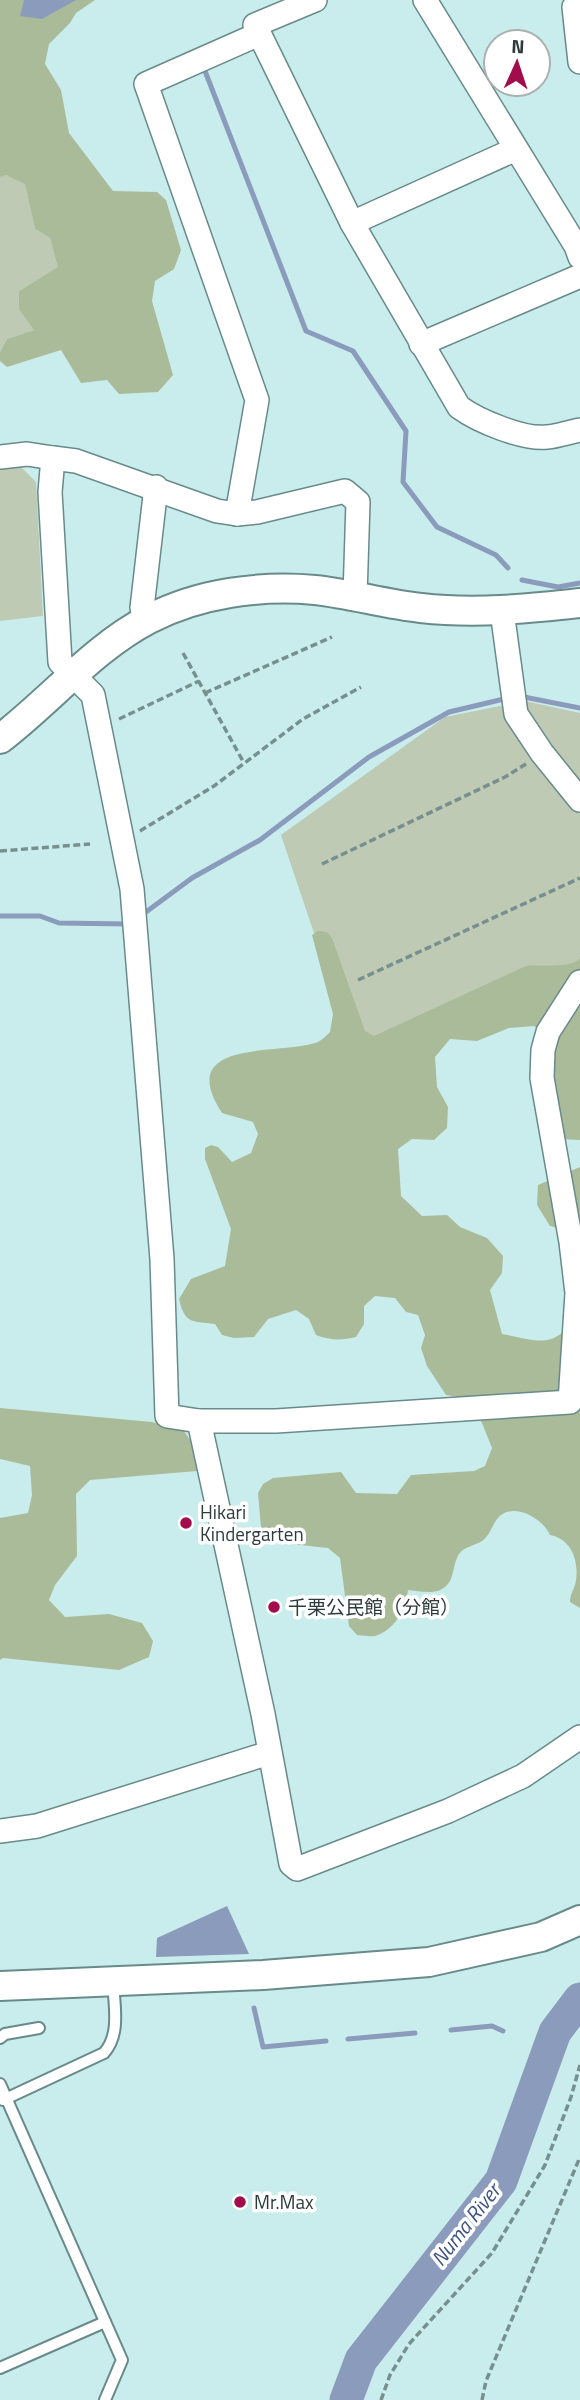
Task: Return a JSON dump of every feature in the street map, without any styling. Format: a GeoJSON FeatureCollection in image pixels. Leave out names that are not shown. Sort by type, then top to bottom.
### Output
{"type":"FeatureCollection","features":[{"type":"Feature","properties":{"kind":"street"},"geometry":{"type":"LineString","coordinates":[[315,0],[256,25],[259,34],[352,223],[459,407],[470,416],[527,436],[547,438],[580,430]]}},
{"type":"Feature","properties":{"kind":"street"},"geometry":{"type":"LineString","coordinates":[[425,0],[579,249]]}},
{"type":"Feature","properties":{"kind":"street"},"geometry":{"type":"LineString","coordinates":[[573,3],[580,62]]}},
{"type":"Feature","properties":{"kind":"street"},"geometry":{"type":"LineString","coordinates":[[237,514],[257,400],[146,84],[259,34]]}},
{"type":"Feature","properties":{"kind":"street"},"geometry":{"type":"LineString","coordinates":[[352,223],[516,149]]}},
{"type":"Feature","properties":{"kind":"street"},"geometry":{"type":"LineString","coordinates":[[421,344],[580,276]]}},
{"type":"Feature","properties":{"kind":"street"},"geometry":{"type":"LineString","coordinates":[[0,457],[27,454],[76,461],[156,487],[217,511],[237,514],[257,512],[345,491],[358,502],[355,596]]}},
{"type":"Feature","properties":{"kind":"street"},"geometry":{"type":"LineString","coordinates":[[53,457],[50,492],[60,662],[93,695],[132,889],[162,1259],[167,1416],[199,1420],[276,1421],[575,1404],[577,1293],[571,1242],[542,1078],[543,1050],[548,1032],[580,982]]}},
{"type":"Feature","properties":{"kind":"street"},"geometry":{"type":"LineString","coordinates":[[150,618],[142,608],[156,487]]}},
{"type":"Feature","properties":{"kind":"street"},"geometry":{"type":"LineString","coordinates":[[0,739],[100,653],[150,618],[216,596],[285,588],[355,596],[421,608],[502,611],[580,603]]}},
{"type":"Feature","properties":{"kind":"street"},"geometry":{"type":"LineString","coordinates":[[502,611],[516,714],[542,753],[580,800]]}},
{"type":"Feature","properties":{"kind":"street"},"geometry":{"type":"LineString","coordinates":[[199,1420],[255,1674],[290,1864],[297,1869],[448,1811],[523,1776],[580,1737]]}},
{"type":"Feature","properties":{"kind":"street"},"geometry":{"type":"LineString","coordinates":[[0,1831],[37,1826],[269,1754]]}},
{"type":"Feature","properties":{"kind":"street"},"geometry":{"type":"LineString","coordinates":[[0,1986],[263,1975],[429,1962],[541,1937],[580,1920]]}},
{"type":"Feature","properties":{"kind":"lane"},"geometry":{"type":"LineString","coordinates":[[3,2099],[104,2053],[112,2044],[115,2031],[113,1981]]}},
{"type":"Feature","properties":{"kind":"lane"},"geometry":{"type":"LineString","coordinates":[[0,2038],[5,2034],[39,2028]]}},
{"type":"Feature","properties":{"kind":"lane"},"geometry":{"type":"LineString","coordinates":[[0,2084],[3,2099],[122,2360],[105,2400]]}},
{"type":"Feature","properties":{"kind":"lane"},"geometry":{"type":"LineString","coordinates":[[0,2368],[105,2322]]}},
{"type":"Feature","properties":{"kind":"path"},"geometry":{"type":"LineString","coordinates":[[205,693],[332,637]]}},
{"type":"Feature","properties":{"kind":"path"},"geometry":{"type":"LineString","coordinates":[[183,653],[244,763]]}},
{"type":"Feature","properties":{"kind":"path"},"geometry":{"type":"LineString","coordinates":[[119,719],[199,681]]}},
{"type":"Feature","properties":{"kind":"path"},"geometry":{"type":"LineString","coordinates":[[121,838],[134,834],[203,793],[303,719],[360,687]]}},
{"type":"Feature","properties":{"kind":"path"},"geometry":{"type":"LineString","coordinates":[[322,864],[505,777],[542,753]]}},
{"type":"Feature","properties":{"kind":"path"},"geometry":{"type":"LineString","coordinates":[[0,851],[90,844]]}},
{"type":"Feature","properties":{"kind":"path"},"geometry":{"type":"LineString","coordinates":[[358,980],[580,878]]}},
{"type":"Feature","properties":{"kind":"path"},"geometry":{"type":"LineString","coordinates":[[381,2400],[390,2375],[409,2344],[492,2253],[545,2165],[580,2065]]}},
{"type":"Feature","properties":{"kind":"path"},"geometry":{"type":"LineString","coordinates":[[482,2400],[486,2381],[580,2157]]}},
{"type":"Feature","properties":{"kind":"green space"},"geometry":{"type":"Polygon","coordinates":[[[0,0],[95,0],[76,13],[49,44],[45,64],[61,90],[69,133],[113,191],[157,192],[166,200],[181,250],[174,269],[155,281],[152,301],[173,375],[158,392],[119,394],[107,380],[81,383],[61,350],[7,367],[0,361],[0,352],[7,339],[34,330],[19,309],[19,291],[58,267],[50,238],[35,229],[25,184],[6,175],[0,177],[0,0]]]}},
{"type":"Feature","properties":{"kind":"green space"},"geometry":{"type":"Polygon","coordinates":[[[6,174],[25,183],[35,229],[50,238],[59,267],[19,291],[34,330],[7,339],[0,352],[0,177],[6,174]]]}},
{"type":"Feature","properties":{"kind":"green space"},"geometry":{"type":"Polygon","coordinates":[[[21,467],[36,482],[43,616],[0,621],[0,469],[21,467]]]}},
{"type":"Feature","properties":{"kind":"green space"},"geometry":{"type":"Polygon","coordinates":[[[525,701],[580,713],[580,967],[355,1055],[281,835],[445,717],[525,701]]]}},
{"type":"Feature","properties":{"kind":"green space"},"geometry":{"type":"Polygon","coordinates":[[[318,931],[327,932],[332,938],[365,1031],[374,1036],[526,966],[562,965],[580,959],[580,1140],[558,1139],[548,1072],[553,1041],[534,1026],[509,1028],[477,1041],[450,1039],[435,1057],[437,1087],[448,1107],[447,1128],[434,1140],[412,1139],[398,1149],[401,1196],[422,1216],[447,1215],[460,1227],[487,1238],[503,1256],[502,1273],[490,1290],[502,1334],[547,1340],[563,1332],[580,1310],[580,1608],[570,1602],[577,1572],[572,1551],[563,1541],[550,1535],[536,1519],[515,1511],[501,1515],[485,1538],[459,1554],[451,1579],[445,1587],[433,1592],[408,1590],[405,1604],[394,1624],[375,1636],[357,1635],[349,1626],[340,1558],[328,1548],[272,1542],[261,1527],[258,1493],[263,1484],[273,1478],[341,1472],[356,1493],[397,1494],[411,1475],[474,1471],[485,1466],[492,1448],[482,1423],[465,1398],[446,1395],[427,1366],[421,1348],[425,1335],[418,1315],[406,1312],[395,1298],[375,1296],[364,1306],[364,1324],[356,1337],[340,1339],[316,1335],[309,1319],[296,1310],[268,1319],[254,1337],[234,1338],[222,1335],[215,1324],[190,1320],[181,1307],[179,1299],[191,1279],[225,1266],[231,1229],[205,1159],[205,1148],[211,1145],[218,1147],[232,1162],[251,1153],[258,1134],[253,1122],[222,1113],[211,1089],[211,1072],[221,1061],[238,1054],[318,1042],[330,1032],[333,1014],[312,935],[318,931]]]}},
{"type":"Feature","properties":{"kind":"green space"},"geometry":{"type":"Polygon","coordinates":[[[580,1167],[580,1259],[576,1232],[550,1226],[537,1205],[538,1185],[580,1167]]]}},
{"type":"Feature","properties":{"kind":"green space"},"geometry":{"type":"Polygon","coordinates":[[[0,1408],[152,1422],[184,1431],[199,1453],[197,1471],[90,1480],[76,1494],[77,1556],[55,1585],[49,1600],[65,1617],[109,1614],[142,1623],[153,1641],[149,1657],[119,1670],[3,1658],[0,1660],[0,1518],[28,1513],[32,1495],[30,1466],[0,1459],[0,1408]]]}},
{"type":"Feature","properties":{"kind":"water"},"geometry":{"type":"Polygon","coordinates":[[[24,0],[76,0],[42,19],[20,16],[24,0]]]}},
{"type":"Feature","properties":{"kind":"water"},"geometry":{"type":"Polygon","coordinates":[[[227,1906],[249,1954],[156,1957],[157,1938],[227,1906]]]}},
{"type":"Feature","properties":{"kind":"waterway"},"geometry":{"type":"LineString","coordinates":[[205,71],[306,331],[353,351],[406,431],[403,482],[437,527],[496,555],[508,568]]}},
{"type":"Feature","properties":{"kind":"waterway"},"geometry":{"type":"LineString","coordinates":[[522,580],[558,587],[580,583]]}},
{"type":"Feature","properties":{"kind":"waterway"},"geometry":{"type":"LineString","coordinates":[[524,697],[580,708]]}},
{"type":"Feature","properties":{"kind":"waterway"},"geometry":{"type":"LineString","coordinates":[[146,912],[192,878],[260,840],[369,757],[449,712],[504,699]]}},
{"type":"Feature","properties":{"kind":"waterway"},"geometry":{"type":"LineString","coordinates":[[0,916],[40,916],[59,923],[127,924]]}},
{"type":"Feature","properties":{"kind":"waterway","name":"Numa River"},"geometry":{"type":"LineString","coordinates":[[346,2400],[361,2360],[501,2181],[555,2032],[580,1999]]}},
{"type":"Feature","properties":{"kind":"waterway"},"geometry":{"type":"LineString","coordinates":[[254,2008],[263,2047],[326,2041]]}},
{"type":"Feature","properties":{"kind":"waterway"},"geometry":{"type":"LineString","coordinates":[[451,2030],[492,2026],[503,2031]]}},
{"type":"Feature","properties":{"kind":"waterway"},"geometry":{"type":"LineString","coordinates":[[348,2039],[415,2033]]}},
{"type":"Feature","properties":{"kind":"place","name":"Hikari Kindergarten"},"geometry":{"type":"Point","coordinates":[186,1523]}},
{"type":"Feature","properties":{"kind":"place","name":"千栗公民館（分館）"},"geometry":{"type":"Point","coordinates":[274,1607]}},
{"type":"Feature","properties":{"kind":"place","name":"Mr.Max"},"geometry":{"type":"Point","coordinates":[240,2202]}}]}
